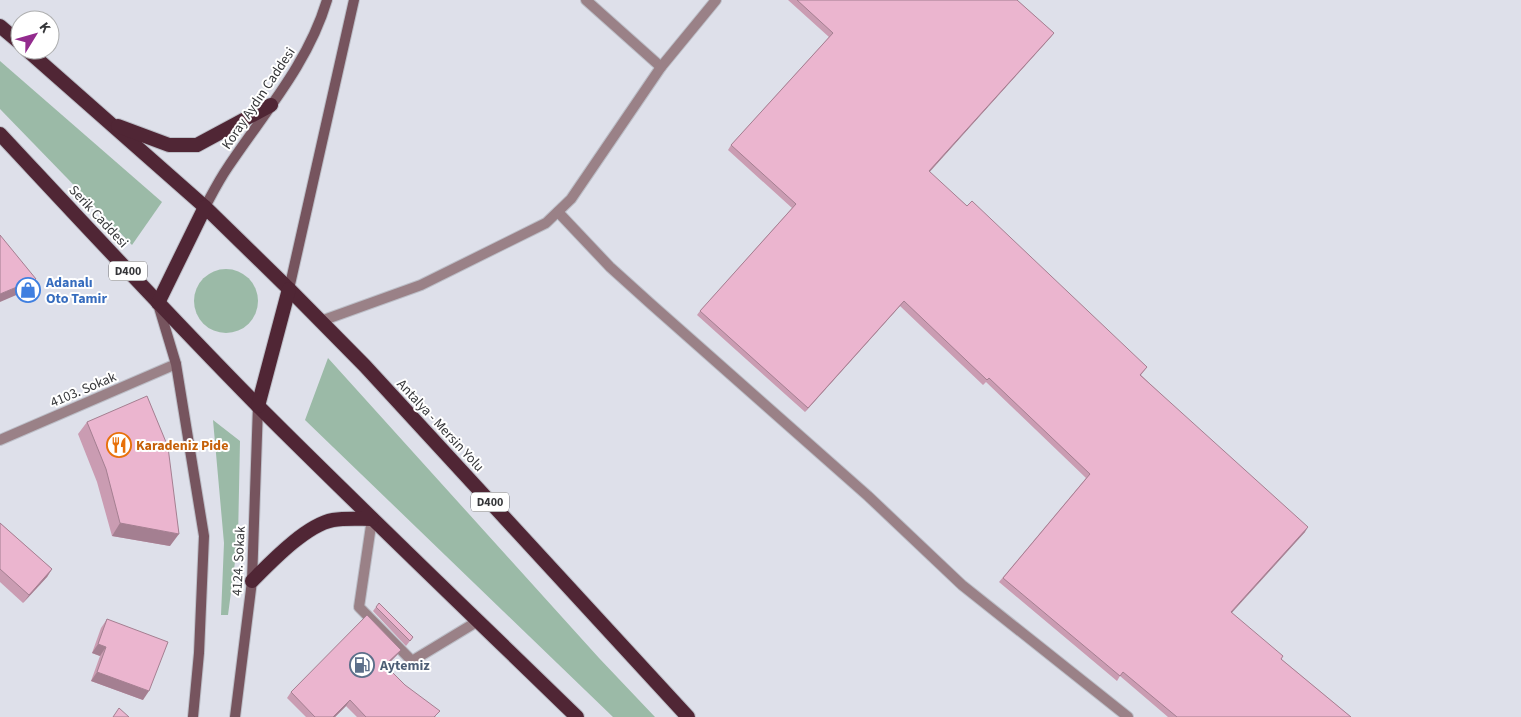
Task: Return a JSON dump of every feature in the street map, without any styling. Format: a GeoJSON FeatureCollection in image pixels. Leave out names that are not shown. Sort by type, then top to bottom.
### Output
{"type":"FeatureCollection","features":[{"type":"Feature","properties":{"kind":"highway"},"geometry":{"type":"LineString","coordinates":[[0,26],[10,34]]}},
{"type":"Feature","properties":{"kind":"highway","name":"D400"},"geometry":{"type":"LineString","coordinates":[[39,60],[205,207],[289,289]]}},
{"type":"Feature","properties":{"kind":"highway"},"geometry":{"type":"LineString","coordinates":[[110,123],[170,145],[197,145],[271,105]]}},
{"type":"Feature","properties":{"kind":"highway","name":"Serik Caddesi"},"geometry":{"type":"LineString","coordinates":[[0,134],[158,303],[258,406]]}},
{"type":"Feature","properties":{"kind":"highway"},"geometry":{"type":"LineString","coordinates":[[158,303],[205,207]]}},
{"type":"Feature","properties":{"kind":"highway"},"geometry":{"type":"LineString","coordinates":[[258,406],[289,289]]}},
{"type":"Feature","properties":{"kind":"highway","name":"Antalya - Mersin Yolu"},"geometry":{"type":"LineString","coordinates":[[289,289],[372,374],[688,717]]}},
{"type":"Feature","properties":{"kind":"highway","name":"D400"},"geometry":{"type":"LineString","coordinates":[[258,406],[576,717]]}},
{"type":"Feature","properties":{"kind":"highway"},"geometry":{"type":"LineString","coordinates":[[252,581],[277,555],[314,529],[331,521],[372,519]]}},
{"type":"Feature","properties":{"kind":"main road","name":"Koray Aydın Caddesi"},"geometry":{"type":"LineString","coordinates":[[205,207],[226,169],[288,83],[311,43],[327,0]]}},
{"type":"Feature","properties":{"kind":"main road"},"geometry":{"type":"LineString","coordinates":[[289,289],[354,0]]}},
{"type":"Feature","properties":{"kind":"main road"},"geometry":{"type":"LineString","coordinates":[[158,303],[176,364],[204,536],[199,653],[193,717]]}},
{"type":"Feature","properties":{"kind":"main road","name":"4124. Sokak"},"geometry":{"type":"LineString","coordinates":[[236,717],[252,581],[258,406]]}},
{"type":"Feature","properties":{"kind":"street"},"geometry":{"type":"LineString","coordinates":[[586,0],[661,67]]}},
{"type":"Feature","properties":{"kind":"street"},"geometry":{"type":"LineString","coordinates":[[321,321],[421,286],[546,223],[571,199],[661,67],[716,0]]}},
{"type":"Feature","properties":{"kind":"street"},"geometry":{"type":"LineString","coordinates":[[558,212],[610,267],[868,496],[962,585],[1128,717]]}},
{"type":"Feature","properties":{"kind":"street","name":"4103. Sokak"},"geometry":{"type":"LineString","coordinates":[[0,440],[176,364]]}},
{"type":"Feature","properties":{"kind":"street"},"geometry":{"type":"LineString","coordinates":[[372,519],[359,607],[412,661],[478,621]]}},
{"type":"Feature","properties":{"kind":"green space"},"geometry":{"type":"Polygon","coordinates":[[[0,61],[162,202],[132,245],[0,109],[0,61]]]}},
{"type":"Feature","properties":{"kind":"green space"},"geometry":{"type":"Polygon","coordinates":[[[220,269],[232,269],[249,278],[256,289],[258,301],[256,313],[249,324],[232,333],[220,333],[208,328],[199,319],[194,307],[194,295],[199,283],[208,274],[220,269]]]}},
{"type":"Feature","properties":{"kind":"green space"},"geometry":{"type":"Polygon","coordinates":[[[328,358],[599,658],[655,717],[613,717],[305,420],[328,358]]]}},
{"type":"Feature","properties":{"kind":"green space"},"geometry":{"type":"Polygon","coordinates":[[[213,420],[240,441],[238,539],[228,615],[221,615],[224,543],[213,420]]]}},
{"type":"Feature","properties":{"kind":"building"},"geometry":{"type":"Polygon","coordinates":[[[797,0],[1017,0],[1054,33],[929,171],[967,206],[972,201],[1147,367],[1140,375],[1308,527],[1231,612],[1283,656],[1281,659],[1351,717],[1177,717],[1123,672],[1120,676],[1003,578],[1090,474],[989,378],[987,380],[904,301],[808,408],[700,311],[796,204],[731,145],[833,33],[797,0]]]}},
{"type":"Feature","properties":{"kind":"building"},"geometry":{"type":"Polygon","coordinates":[[[0,235],[36,279],[0,294],[0,235]]]}},
{"type":"Feature","properties":{"kind":"building"},"geometry":{"type":"Polygon","coordinates":[[[147,396],[168,447],[179,534],[120,523],[106,469],[87,422],[147,396]]]}},
{"type":"Feature","properties":{"kind":"building"},"geometry":{"type":"Polygon","coordinates":[[[0,523],[52,569],[29,595],[0,569],[0,523]]]}},
{"type":"Feature","properties":{"kind":"building"},"geometry":{"type":"Polygon","coordinates":[[[379,603],[413,637],[410,641],[376,607],[379,603]]]}},
{"type":"Feature","properties":{"kind":"building"},"geometry":{"type":"Polygon","coordinates":[[[367,615],[401,650],[385,665],[405,685],[440,711],[434,717],[366,717],[350,700],[333,717],[315,717],[291,692],[367,615]]]}},
{"type":"Feature","properties":{"kind":"building"},"geometry":{"type":"Polygon","coordinates":[[[107,619],[168,642],[149,691],[97,672],[106,647],[98,644],[107,619]]]}},
{"type":"Feature","properties":{"kind":"building"},"geometry":{"type":"Polygon","coordinates":[[[119,708],[129,717],[113,717],[119,708]]]}},
{"type":"Feature","properties":{"kind":"place","name":"Adanalı Oto Tamir"},"geometry":{"type":"Point","coordinates":[28,290]}},
{"type":"Feature","properties":{"kind":"place","name":"Karadeniz Pide"},"geometry":{"type":"Point","coordinates":[119,445]}},
{"type":"Feature","properties":{"kind":"place","name":"Aytemiz"},"geometry":{"type":"Point","coordinates":[362,665]}}]}
